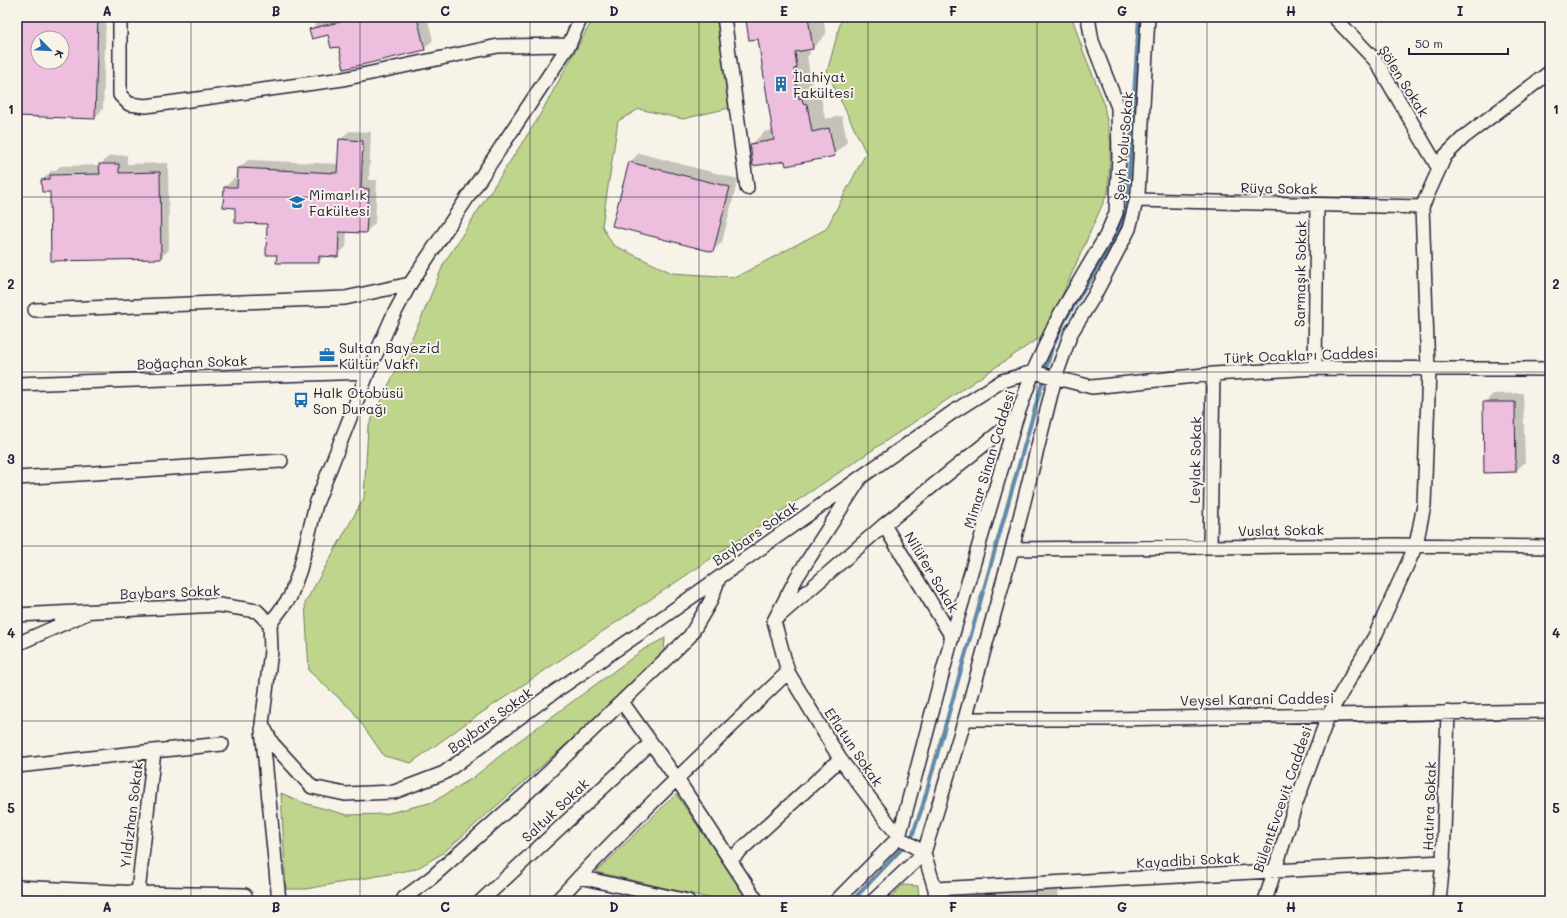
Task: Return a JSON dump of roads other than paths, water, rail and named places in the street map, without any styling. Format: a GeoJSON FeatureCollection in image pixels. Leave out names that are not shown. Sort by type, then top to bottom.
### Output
{"type":"FeatureCollection","features":[{"type":"Feature","properties":{"kind":"street"},"geometry":{"type":"LineString","coordinates":[[120,17],[120,95],[129,104],[146,106],[343,79],[498,46],[569,45]]}},
{"type":"Feature","properties":{"kind":"street"},"geometry":{"type":"LineString","coordinates":[[278,901],[262,724],[271,651],[270,624],[290,597],[300,569],[316,504],[368,372],[392,318],[410,284],[569,45],[582,17]]}},
{"type":"Feature","properties":{"kind":"street"},"geometry":{"type":"LineString","coordinates":[[724,17],[747,188]]}},
{"type":"Feature","properties":{"kind":"street","name":"Mimar Sinan Caddesi"},"geometry":{"type":"LineString","coordinates":[[836,901],[899,837],[952,637],[1016,419],[1033,372],[1059,316],[1106,236],[1116,212],[1119,157],[1118,107],[1092,41],[1088,17]]}},
{"type":"Feature","properties":{"kind":"street","name":"Şeyh Yolu Sokak"},"geometry":{"type":"LineString","coordinates":[[1055,378],[1071,333],[1094,296],[1129,229],[1138,194],[1148,17]]}},
{"type":"Feature","properties":{"kind":"street","name":"Şölen Sokak"},"geometry":{"type":"LineString","coordinates":[[1334,17],[1376,61],[1439,169]]}},
{"type":"Feature","properties":{"kind":"street","name":"BülentEvcevit Caddesi"},"geometry":{"type":"LineString","coordinates":[[1265,901],[1296,803],[1329,714],[1375,636],[1416,545],[1424,505],[1428,369],[1422,207],[1445,156],[1464,137],[1550,72]]}},
{"type":"Feature","properties":{"kind":"street","name":"Rüya Sokak"},"geometry":{"type":"LineString","coordinates":[[1136,200],[1422,207]]}},
{"type":"Feature","properties":{"kind":"street","name":"Sarmaşık Sokak"},"geometry":{"type":"LineString","coordinates":[[1315,368],[1317,205]]}},
{"type":"Feature","properties":{"kind":"street"},"geometry":{"type":"LineString","coordinates":[[35,310],[345,298],[410,284]]}},
{"type":"Feature","properties":{"kind":"street","name":"Türk Ocakları Caddesi"},"geometry":{"type":"LineString","coordinates":[[1033,372],[1092,387],[1213,374],[1315,368],[1550,369]]}},
{"type":"Feature","properties":{"kind":"street","name":"Boğaçhan Sokak"},"geometry":{"type":"LineString","coordinates":[[17,384],[368,372]]}},
{"type":"Feature","properties":{"kind":"street","name":"Baybars Sokak"},"geometry":{"type":"LineString","coordinates":[[262,724],[272,742],[312,787],[345,794],[394,792],[444,773],[550,695],[719,578],[953,412],[1002,381],[1033,372]]}},
{"type":"Feature","properties":{"kind":"street","name":"Leylak Sokak"},"geometry":{"type":"LineString","coordinates":[[1210,547],[1213,374]]}},
{"type":"Feature","properties":{"kind":"street"},"geometry":{"type":"LineString","coordinates":[[873,901],[924,853],[965,719],[1012,549],[1055,378]]}},
{"type":"Feature","properties":{"kind":"street"},"geometry":{"type":"LineString","coordinates":[[774,621],[884,524],[1016,419]]}},
{"type":"Feature","properties":{"kind":"street"},"geometry":{"type":"LineString","coordinates":[[17,478],[281,461]]}},
{"type":"Feature","properties":{"kind":"street"},"geometry":{"type":"LineString","coordinates":[[774,621],[797,577],[861,477]]}},
{"type":"Feature","properties":{"kind":"street","name":"Nilüfer Sokak"},"geometry":{"type":"LineString","coordinates":[[884,524],[952,637]]}},
{"type":"Feature","properties":{"kind":"street","name":"Vuslat Sokak"},"geometry":{"type":"LineString","coordinates":[[1012,549],[1416,545],[1550,547]]}},
{"type":"Feature","properties":{"kind":"street"},"geometry":{"type":"LineString","coordinates":[[404,900],[528,792],[690,636],[710,602],[719,578]]}},
{"type":"Feature","properties":{"kind":"street","name":"Baybars Sokak"},"geometry":{"type":"LineString","coordinates":[[17,615],[219,605],[257,611],[270,624]]}},
{"type":"Feature","properties":{"kind":"street"},"geometry":{"type":"LineString","coordinates":[[17,644],[93,611]]}},
{"type":"Feature","properties":{"kind":"street","name":"Eflatun Sokak"},"geometry":{"type":"LineString","coordinates":[[774,621],[788,672],[840,759],[899,837]]}},
{"type":"Feature","properties":{"kind":"street"},"geometry":{"type":"LineString","coordinates":[[557,901],[677,779],[788,672]]}},
{"type":"Feature","properties":{"kind":"street"},"geometry":{"type":"LineString","coordinates":[[622,702],[677,779],[757,901]]}},
{"type":"Feature","properties":{"kind":"street","name":"Veysel Karani Caddesi"},"geometry":{"type":"LineString","coordinates":[[965,719],[1111,719],[1550,711]]}},
{"type":"Feature","properties":{"kind":"street","name":"Hatıra Sokak"},"geometry":{"type":"LineString","coordinates":[[1439,901],[1443,862],[1448,712]]}},
{"type":"Feature","properties":{"kind":"street","name":"Saltuk Sokak"},"geometry":{"type":"LineString","coordinates":[[481,901],[652,743]]}},
{"type":"Feature","properties":{"kind":"street"},"geometry":{"type":"LineString","coordinates":[[154,751],[222,744]]}},
{"type":"Feature","properties":{"kind":"street","name":"Yıldızhan Sokak"},"geometry":{"type":"LineString","coordinates":[[17,766],[154,751],[138,897]]}},
{"type":"Feature","properties":{"kind":"street"},"geometry":{"type":"LineString","coordinates":[[730,860],[840,759]]}},
{"type":"Feature","properties":{"kind":"street"},"geometry":{"type":"LineString","coordinates":[[899,837],[924,853],[935,895]]}},
{"type":"Feature","properties":{"kind":"street","name":"Kayadibi Sokak"},"geometry":{"type":"LineString","coordinates":[[935,895],[1443,862]]}},
{"type":"Feature","properties":{"kind":"street"},"geometry":{"type":"LineString","coordinates":[[579,877],[688,901]]}},
{"type":"Feature","properties":{"kind":"street"},"geometry":{"type":"LineString","coordinates":[[17,887],[138,897],[245,894]]}},
{"type":"Feature","properties":{"kind":"waterway"},"geometry":{"type":"LineString","coordinates":[[852,901],[911,839],[922,808],[1052,348],[1065,320],[1117,236],[1127,206],[1139,17]]}},
{"type":"Feature","properties":{"kind":"place","name":"İlahiyat Fakültesi"},"geometry":{"type":"Point","coordinates":[781,84]}},
{"type":"Feature","properties":{"kind":"place","name":"Mimarlık Fakültesi"},"geometry":{"type":"Point","coordinates":[297,202]}},
{"type":"Feature","properties":{"kind":"place","name":"Sultan Bayezid Kültür Vakfı"},"geometry":{"type":"Point","coordinates":[327,355]}},
{"type":"Feature","properties":{"kind":"place","name":"Halk Otobüsü Son Durağı"},"geometry":{"type":"Point","coordinates":[301,400]}}]}
